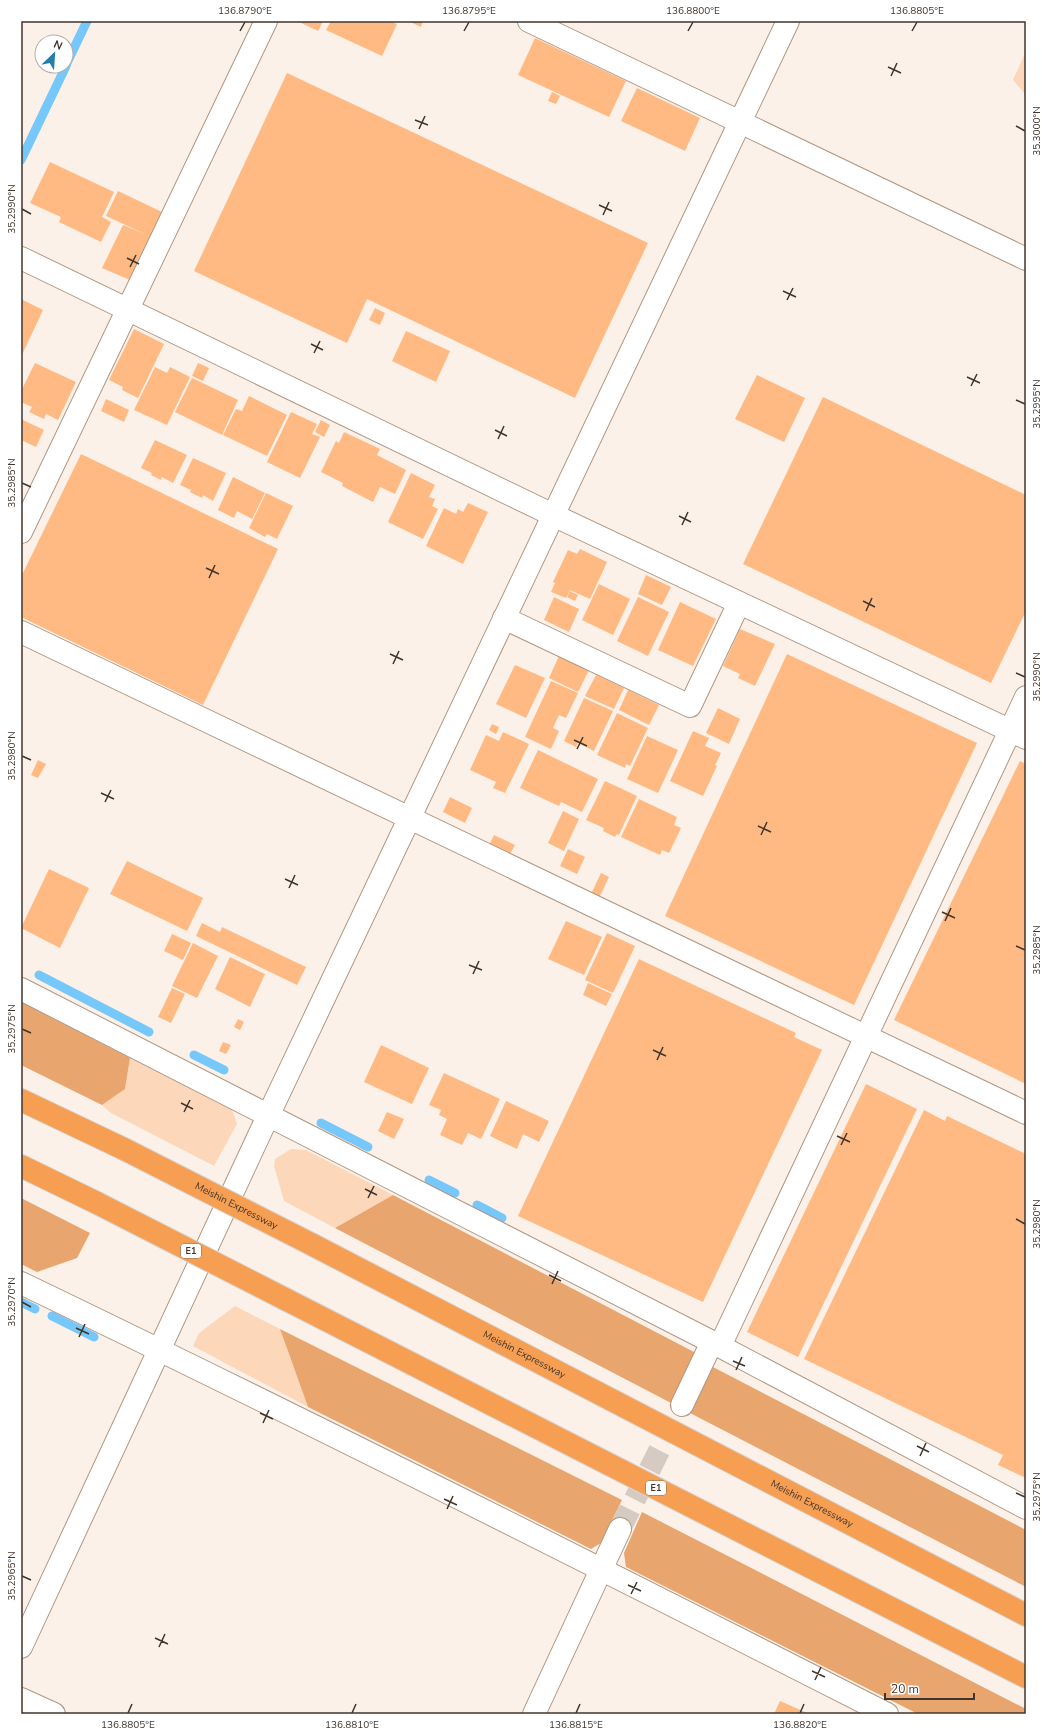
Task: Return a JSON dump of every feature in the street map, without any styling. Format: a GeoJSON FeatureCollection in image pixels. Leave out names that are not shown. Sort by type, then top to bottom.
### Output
{"type":"FeatureCollection","features":[{"type":"Feature","properties":{"kind":"highway","name":"Meishin Expressway"},"geometry":{"type":"LineString","coordinates":[[21,1100],[124,1149],[313,1245],[1026,1615]]}},
{"type":"Feature","properties":{"kind":"highway","name":"E1"},"geometry":{"type":"LineString","coordinates":[[21,1166],[97,1203],[1026,1677]]}},
{"type":"Feature","properties":{"kind":"street"},"geometry":{"type":"LineString","coordinates":[[21,532],[266,21]]}},
{"type":"Feature","properties":{"kind":"street"},"geometry":{"type":"LineString","coordinates":[[529,21],[1026,259]]}},
{"type":"Feature","properties":{"kind":"street"},"geometry":{"type":"LineString","coordinates":[[21,1647],[158,1349],[788,21]]}},
{"type":"Feature","properties":{"kind":"street"},"geometry":{"type":"LineString","coordinates":[[21,258],[553,515],[1018,734]]}},
{"type":"Feature","properties":{"kind":"street"},"geometry":{"type":"LineString","coordinates":[[504,618],[690,706],[739,603]]}},
{"type":"Feature","properties":{"kind":"street"},"geometry":{"type":"LineString","coordinates":[[21,632],[1026,1113]]}},
{"type":"Feature","properties":{"kind":"street"},"geometry":{"type":"LineString","coordinates":[[682,1405],[716,1344],[866,1036],[1018,734],[1026,697]]}},
{"type":"Feature","properties":{"kind":"street"},"geometry":{"type":"LineString","coordinates":[[21,989],[716,1344],[1026,1508]]}},
{"type":"Feature","properties":{"kind":"street"},"geometry":{"type":"LineString","coordinates":[[21,1283],[158,1349],[601,1569],[888,1714]]}},
{"type":"Feature","properties":{"kind":"street"},"geometry":{"type":"LineString","coordinates":[[534,1714],[620,1529]]}},
{"type":"Feature","properties":{"kind":"street"},"geometry":{"type":"LineString","coordinates":[[21,1699],[54,1714]]}},
{"type":"Feature","properties":{"kind":"shaded area"},"geometry":{"type":"Polygon","coordinates":[[[1026,51],[1026,95],[1013,80],[1026,51]]]}},
{"type":"Feature","properties":{"kind":"shaded area"},"geometry":{"type":"Polygon","coordinates":[[[21,1002],[130,1058],[125,1089],[102,1105],[21,1065],[21,1002]]]}},
{"type":"Feature","properties":{"kind":"shaded area"},"geometry":{"type":"Polygon","coordinates":[[[130,1058],[232,1110],[237,1124],[214,1166],[111,1113],[102,1105],[125,1089],[130,1058]]]}},
{"type":"Feature","properties":{"kind":"shaded area"},"geometry":{"type":"Polygon","coordinates":[[[291,1149],[306,1150],[393,1195],[335,1228],[284,1201],[274,1166],[275,1159],[291,1149]]]}},
{"type":"Feature","properties":{"kind":"shaded area"},"geometry":{"type":"Polygon","coordinates":[[[393,1195],[694,1352],[696,1358],[673,1404],[335,1228],[393,1195]]]}},
{"type":"Feature","properties":{"kind":"shaded area"},"geometry":{"type":"Polygon","coordinates":[[[21,1198],[90,1233],[77,1258],[37,1272],[21,1264],[21,1198]]]}},
{"type":"Feature","properties":{"kind":"shaded area"},"geometry":{"type":"Polygon","coordinates":[[[235,1306],[280,1329],[308,1407],[193,1346],[199,1333],[235,1306]]]}},
{"type":"Feature","properties":{"kind":"shaded area"},"geometry":{"type":"Polygon","coordinates":[[[280,1329],[622,1500],[601,1543],[591,1549],[308,1407],[280,1329]]]}},
{"type":"Feature","properties":{"kind":"shaded area"},"geometry":{"type":"Polygon","coordinates":[[[711,1366],[1026,1530],[1026,1587],[688,1412],[711,1366]]]}},
{"type":"Feature","properties":{"kind":"shaded area"},"geometry":{"type":"Polygon","coordinates":[[[642,1512],[1026,1709],[1026,1714],[918,1714],[626,1567],[624,1553],[642,1512]]]}},
{"type":"Feature","properties":{"kind":"building"},"geometry":{"type":"Polygon","coordinates":[[[297,21],[323,21],[318,31],[297,21]]]}},
{"type":"Feature","properties":{"kind":"building"},"geometry":{"type":"Polygon","coordinates":[[[331,21],[389,21],[397,24],[382,56],[326,30],[331,21]]]}},
{"type":"Feature","properties":{"kind":"building"},"geometry":{"type":"Polygon","coordinates":[[[408,21],[423,21],[421,27],[408,21]]]}},
{"type":"Feature","properties":{"kind":"building"},"geometry":{"type":"Polygon","coordinates":[[[535,38],[626,81],[609,117],[518,75],[535,38]]]}},
{"type":"Feature","properties":{"kind":"building"},"geometry":{"type":"Polygon","coordinates":[[[287,73],[648,243],[575,398],[367,299],[347,343],[194,271],[287,73]]]}},
{"type":"Feature","properties":{"kind":"building"},"geometry":{"type":"Polygon","coordinates":[[[637,88],[700,118],[685,151],[621,121],[637,88]]]}},
{"type":"Feature","properties":{"kind":"building"},"geometry":{"type":"Polygon","coordinates":[[[552,92],[560,96],[556,104],[548,101],[552,92]]]}},
{"type":"Feature","properties":{"kind":"building"},"geometry":{"type":"Polygon","coordinates":[[[50,162],[114,192],[102,217],[111,222],[101,242],[59,222],[61,217],[30,203],[50,162]]]}},
{"type":"Feature","properties":{"kind":"building"},"geometry":{"type":"Polygon","coordinates":[[[118,191],[162,212],[130,280],[102,268],[123,225],[145,234],[106,216],[118,191]]]}},
{"type":"Feature","properties":{"kind":"building"},"geometry":{"type":"Polygon","coordinates":[[[21,299],[43,310],[21,357],[21,299]]]}},
{"type":"Feature","properties":{"kind":"building"},"geometry":{"type":"Polygon","coordinates":[[[375,308],[385,313],[380,325],[369,320],[375,308]]]}},
{"type":"Feature","properties":{"kind":"building"},"geometry":{"type":"Polygon","coordinates":[[[134,329],[164,344],[138,398],[122,390],[123,387],[109,380],[134,329]]]}},
{"type":"Feature","properties":{"kind":"building"},"geometry":{"type":"Polygon","coordinates":[[[406,331],[450,351],[436,382],[392,361],[406,331]]]}},
{"type":"Feature","properties":{"kind":"building"},"geometry":{"type":"Polygon","coordinates":[[[35,363],[76,382],[58,420],[46,414],[44,419],[29,412],[32,407],[21,402],[21,391],[35,363]]]}},
{"type":"Feature","properties":{"kind":"building"},"geometry":{"type":"Polygon","coordinates":[[[198,363],[209,368],[203,381],[192,376],[198,363]]]}},
{"type":"Feature","properties":{"kind":"building"},"geometry":{"type":"Polygon","coordinates":[[[155,367],[167,373],[170,367],[190,377],[167,425],[134,410],[155,367]]]}},
{"type":"Feature","properties":{"kind":"building"},"geometry":{"type":"Polygon","coordinates":[[[757,375],[805,398],[784,442],[735,419],[757,375]]]}},
{"type":"Feature","properties":{"kind":"building"},"geometry":{"type":"Polygon","coordinates":[[[192,378],[238,400],[222,435],[175,412],[192,378]]]}},
{"type":"Feature","properties":{"kind":"building"},"geometry":{"type":"Polygon","coordinates":[[[249,396],[287,415],[267,456],[223,435],[236,409],[242,411],[249,396]]]}},
{"type":"Feature","properties":{"kind":"building"},"geometry":{"type":"Polygon","coordinates":[[[823,397],[1026,495],[1026,611],[991,683],[743,564],[823,397]]]}},
{"type":"Feature","properties":{"kind":"building"},"geometry":{"type":"Polygon","coordinates":[[[106,399],[129,410],[124,422],[101,411],[106,399]]]}},
{"type":"Feature","properties":{"kind":"building"},"geometry":{"type":"Polygon","coordinates":[[[291,412],[317,424],[312,434],[320,437],[300,478],[267,462],[291,412]]]}},
{"type":"Feature","properties":{"kind":"building"},"geometry":{"type":"Polygon","coordinates":[[[21,419],[44,430],[36,447],[21,440],[21,419]]]}},
{"type":"Feature","properties":{"kind":"building"},"geometry":{"type":"Polygon","coordinates":[[[321,420],[330,425],[324,437],[315,432],[321,420]]]}},
{"type":"Feature","properties":{"kind":"building"},"geometry":{"type":"Polygon","coordinates":[[[344,432],[380,449],[377,455],[406,470],[395,494],[380,487],[373,502],[342,486],[343,483],[321,472],[336,441],[339,443],[344,432]]]}},
{"type":"Feature","properties":{"kind":"building"},"geometry":{"type":"Polygon","coordinates":[[[155,440],[187,455],[173,483],[162,477],[161,480],[151,475],[152,473],[141,468],[155,440]]]}},
{"type":"Feature","properties":{"kind":"building"},"geometry":{"type":"Polygon","coordinates":[[[81,454],[278,549],[203,705],[21,617],[21,577],[81,454]]]}},
{"type":"Feature","properties":{"kind":"building"},"geometry":{"type":"Polygon","coordinates":[[[193,458],[226,473],[213,501],[203,495],[202,498],[190,492],[191,490],[180,485],[193,458]]]}},
{"type":"Feature","properties":{"kind":"building"},"geometry":{"type":"Polygon","coordinates":[[[411,473],[435,485],[429,497],[435,499],[432,506],[438,509],[423,539],[388,522],[411,473]]]}},
{"type":"Feature","properties":{"kind":"building"},"geometry":{"type":"Polygon","coordinates":[[[233,477],[265,493],[252,519],[237,511],[234,518],[218,510],[233,477]]]}},
{"type":"Feature","properties":{"kind":"building"},"geometry":{"type":"Polygon","coordinates":[[[266,493],[293,506],[277,539],[267,534],[265,537],[249,528],[266,493]]]}},
{"type":"Feature","properties":{"kind":"building"},"geometry":{"type":"Polygon","coordinates":[[[468,503],[488,512],[463,564],[426,546],[444,508],[456,514],[458,509],[463,512],[468,503]]]}},
{"type":"Feature","properties":{"kind":"building"},"geometry":{"type":"Polygon","coordinates":[[[580,549],[607,562],[590,599],[570,590],[566,598],[551,592],[555,583],[553,582],[568,550],[577,554],[580,549]]]}},
{"type":"Feature","properties":{"kind":"building"},"geometry":{"type":"Polygon","coordinates":[[[646,575],[671,587],[662,605],[638,594],[646,575]]]}},
{"type":"Feature","properties":{"kind":"building"},"geometry":{"type":"Polygon","coordinates":[[[599,584],[630,599],[613,635],[582,620],[599,584]]]}},
{"type":"Feature","properties":{"kind":"building"},"geometry":{"type":"Polygon","coordinates":[[[570,591],[578,595],[575,601],[567,597],[570,591]]]}},
{"type":"Feature","properties":{"kind":"building"},"geometry":{"type":"Polygon","coordinates":[[[554,597],[579,609],[569,632],[544,620],[554,597]]]}},
{"type":"Feature","properties":{"kind":"building"},"geometry":{"type":"Polygon","coordinates":[[[638,597],[669,612],[648,656],[617,641],[638,597]]]}},
{"type":"Feature","properties":{"kind":"building"},"geometry":{"type":"Polygon","coordinates":[[[680,602],[716,619],[693,666],[658,650],[680,602]]]}},
{"type":"Feature","properties":{"kind":"building"},"geometry":{"type":"Polygon","coordinates":[[[740,629],[775,644],[755,686],[738,678],[740,674],[723,666],[740,629]]]}},
{"type":"Feature","properties":{"kind":"building"},"geometry":{"type":"Polygon","coordinates":[[[787,654],[977,743],[854,1005],[665,916],[787,654]]]}},
{"type":"Feature","properties":{"kind":"building"},"geometry":{"type":"Polygon","coordinates":[[[559,656],[589,670],[578,692],[549,678],[559,656]]]}},
{"type":"Feature","properties":{"kind":"building"},"geometry":{"type":"Polygon","coordinates":[[[515,665],[545,678],[526,718],[496,704],[515,665]]]}},
{"type":"Feature","properties":{"kind":"building"},"geometry":{"type":"Polygon","coordinates":[[[596,675],[624,688],[614,709],[585,696],[596,675]]]}},
{"type":"Feature","properties":{"kind":"building"},"geometry":{"type":"Polygon","coordinates":[[[551,681],[578,693],[566,718],[559,715],[553,728],[559,731],[551,749],[525,737],[551,681]]]}},
{"type":"Feature","properties":{"kind":"building"},"geometry":{"type":"Polygon","coordinates":[[[628,690],[659,705],[649,725],[619,710],[628,690]]]}},
{"type":"Feature","properties":{"kind":"building"},"geometry":{"type":"Polygon","coordinates":[[[584,698],[613,711],[594,751],[578,743],[576,747],[564,741],[584,698]]]}},
{"type":"Feature","properties":{"kind":"building"},"geometry":{"type":"Polygon","coordinates":[[[718,708],[740,719],[729,744],[706,733],[718,708]]]}},
{"type":"Feature","properties":{"kind":"building"},"geometry":{"type":"Polygon","coordinates":[[[617,713],[648,728],[630,766],[626,764],[625,768],[597,755],[617,713]]]}},
{"type":"Feature","properties":{"kind":"building"},"geometry":{"type":"Polygon","coordinates":[[[492,724],[499,727],[496,734],[489,730],[492,724]]]}},
{"type":"Feature","properties":{"kind":"building"},"geometry":{"type":"Polygon","coordinates":[[[693,731],[709,738],[705,746],[721,753],[715,765],[717,766],[703,796],[670,781],[693,731]]]}},
{"type":"Feature","properties":{"kind":"building"},"geometry":{"type":"Polygon","coordinates":[[[503,732],[529,744],[505,793],[493,788],[496,782],[470,770],[486,735],[499,741],[503,732]]]}},
{"type":"Feature","properties":{"kind":"building"},"geometry":{"type":"Polygon","coordinates":[[[647,736],[678,750],[658,793],[627,779],[647,736]]]}},
{"type":"Feature","properties":{"kind":"building"},"geometry":{"type":"Polygon","coordinates":[[[538,750],[598,779],[582,812],[561,802],[559,806],[520,788],[538,750]]]}},
{"type":"Feature","properties":{"kind":"building"},"geometry":{"type":"Polygon","coordinates":[[[38,760],[46,764],[38,778],[31,775],[38,760]]]}},
{"type":"Feature","properties":{"kind":"building"},"geometry":{"type":"Polygon","coordinates":[[[1020,761],[1026,764],[1026,1084],[894,1020],[1020,761]]]}},
{"type":"Feature","properties":{"kind":"building"},"geometry":{"type":"Polygon","coordinates":[[[605,781],[637,796],[619,835],[617,834],[615,837],[603,831],[604,828],[586,820],[605,781]]]}},
{"type":"Feature","properties":{"kind":"building"},"geometry":{"type":"Polygon","coordinates":[[[450,797],[472,808],[465,823],[443,812],[450,797]]]}},
{"type":"Feature","properties":{"kind":"building"},"geometry":{"type":"Polygon","coordinates":[[[639,799],[677,817],[674,825],[681,828],[669,853],[662,850],[660,855],[621,837],[639,799]]]}},
{"type":"Feature","properties":{"kind":"building"},"geometry":{"type":"Polygon","coordinates":[[[563,811],[579,819],[564,851],[548,843],[563,811]]]}},
{"type":"Feature","properties":{"kind":"building"},"geometry":{"type":"Polygon","coordinates":[[[494,835],[515,845],[510,854],[489,845],[494,835]]]}},
{"type":"Feature","properties":{"kind":"building"},"geometry":{"type":"Polygon","coordinates":[[[568,849],[585,857],[577,874],[560,866],[568,849]]]}},
{"type":"Feature","properties":{"kind":"building"},"geometry":{"type":"Polygon","coordinates":[[[127,861],[203,898],[187,931],[110,894],[127,861]]]}},
{"type":"Feature","properties":{"kind":"building"},"geometry":{"type":"Polygon","coordinates":[[[49,869],[89,888],[60,948],[21,928],[49,869]]]}},
{"type":"Feature","properties":{"kind":"building"},"geometry":{"type":"Polygon","coordinates":[[[601,873],[609,877],[599,898],[591,894],[601,873]]]}},
{"type":"Feature","properties":{"kind":"building"},"geometry":{"type":"Polygon","coordinates":[[[566,921],[602,937],[584,975],[548,959],[566,921]]]}},
{"type":"Feature","properties":{"kind":"building"},"geometry":{"type":"Polygon","coordinates":[[[202,923],[220,932],[222,927],[306,967],[297,985],[196,936],[202,923]]]}},
{"type":"Feature","properties":{"kind":"building"},"geometry":{"type":"Polygon","coordinates":[[[607,933],[635,946],[613,993],[585,980],[607,933]]]}},
{"type":"Feature","properties":{"kind":"building"},"geometry":{"type":"Polygon","coordinates":[[[172,934],[191,943],[183,960],[164,951],[172,934]]]}},
{"type":"Feature","properties":{"kind":"building"},"geometry":{"type":"Polygon","coordinates":[[[193,943],[218,956],[197,998],[172,986],[193,943]]]}},
{"type":"Feature","properties":{"kind":"building"},"geometry":{"type":"Polygon","coordinates":[[[230,957],[265,974],[250,1007],[215,989],[230,957]]]}},
{"type":"Feature","properties":{"kind":"building"},"geometry":{"type":"Polygon","coordinates":[[[639,959],[796,1033],[794,1037],[822,1050],[703,1302],[518,1216],[639,959]]]}},
{"type":"Feature","properties":{"kind":"building"},"geometry":{"type":"Polygon","coordinates":[[[588,983],[612,994],[606,1006],[583,995],[588,983]]]}},
{"type":"Feature","properties":{"kind":"building"},"geometry":{"type":"Polygon","coordinates":[[[172,988],[185,994],[171,1023],[158,1017],[172,988]]]}},
{"type":"Feature","properties":{"kind":"building"},"geometry":{"type":"Polygon","coordinates":[[[238,1019],[244,1022],[240,1030],[234,1027],[238,1019]]]}},
{"type":"Feature","properties":{"kind":"building"},"geometry":{"type":"Polygon","coordinates":[[[223,1042],[231,1045],[226,1054],[219,1051],[223,1042]]]}},
{"type":"Feature","properties":{"kind":"building"},"geometry":{"type":"Polygon","coordinates":[[[381,1045],[429,1068],[412,1104],[364,1082],[381,1045]]]}},
{"type":"Feature","properties":{"kind":"building"},"geometry":{"type":"Polygon","coordinates":[[[444,1073],[500,1099],[481,1139],[468,1133],[462,1145],[440,1135],[447,1119],[439,1115],[441,1110],[429,1105],[444,1073]]]}},
{"type":"Feature","properties":{"kind":"building"},"geometry":{"type":"Polygon","coordinates":[[[866,1084],[917,1109],[798,1357],[747,1332],[866,1084]]]}},
{"type":"Feature","properties":{"kind":"building"},"geometry":{"type":"Polygon","coordinates":[[[506,1101],[549,1121],[539,1142],[523,1134],[517,1149],[490,1136],[506,1101]]]}},
{"type":"Feature","properties":{"kind":"building"},"geometry":{"type":"Polygon","coordinates":[[[924,1110],[945,1121],[947,1116],[1026,1154],[1026,1478],[998,1465],[1003,1455],[804,1359],[924,1110]]]}},
{"type":"Feature","properties":{"kind":"building"},"geometry":{"type":"Polygon","coordinates":[[[387,1112],[404,1119],[394,1139],[378,1131],[387,1112]]]}},
{"type":"Feature","properties":{"kind":"building"},"geometry":{"type":"Polygon","coordinates":[[[780,1701],[805,1712],[809,1714],[774,1714],[780,1701]]]}},
{"type":"Feature","properties":{"kind":"waterway"},"geometry":{"type":"LineString","coordinates":[[74,48],[87,21]]}},
{"type":"Feature","properties":{"kind":"waterway"},"geometry":{"type":"LineString","coordinates":[[21,160],[62,74]]}},
{"type":"Feature","properties":{"kind":"waterway"},"geometry":{"type":"LineString","coordinates":[[39,975],[149,1032]]}},
{"type":"Feature","properties":{"kind":"waterway"},"geometry":{"type":"LineString","coordinates":[[194,1055],[224,1070]]}},
{"type":"Feature","properties":{"kind":"waterway"},"geometry":{"type":"LineString","coordinates":[[321,1123],[368,1147]]}},
{"type":"Feature","properties":{"kind":"waterway"},"geometry":{"type":"LineString","coordinates":[[429,1180],[455,1193]]}},
{"type":"Feature","properties":{"kind":"waterway"},"geometry":{"type":"LineString","coordinates":[[477,1205],[502,1218]]}},
{"type":"Feature","properties":{"kind":"waterway"},"geometry":{"type":"LineString","coordinates":[[21,1302],[35,1309]]}},
{"type":"Feature","properties":{"kind":"waterway"},"geometry":{"type":"LineString","coordinates":[[52,1316],[94,1337]]}},
{"type":"Feature","properties":{"kind":"tunnel"},"geometry":{"type":"LineString","coordinates":[[620,1529],[682,1405]]}}]}
